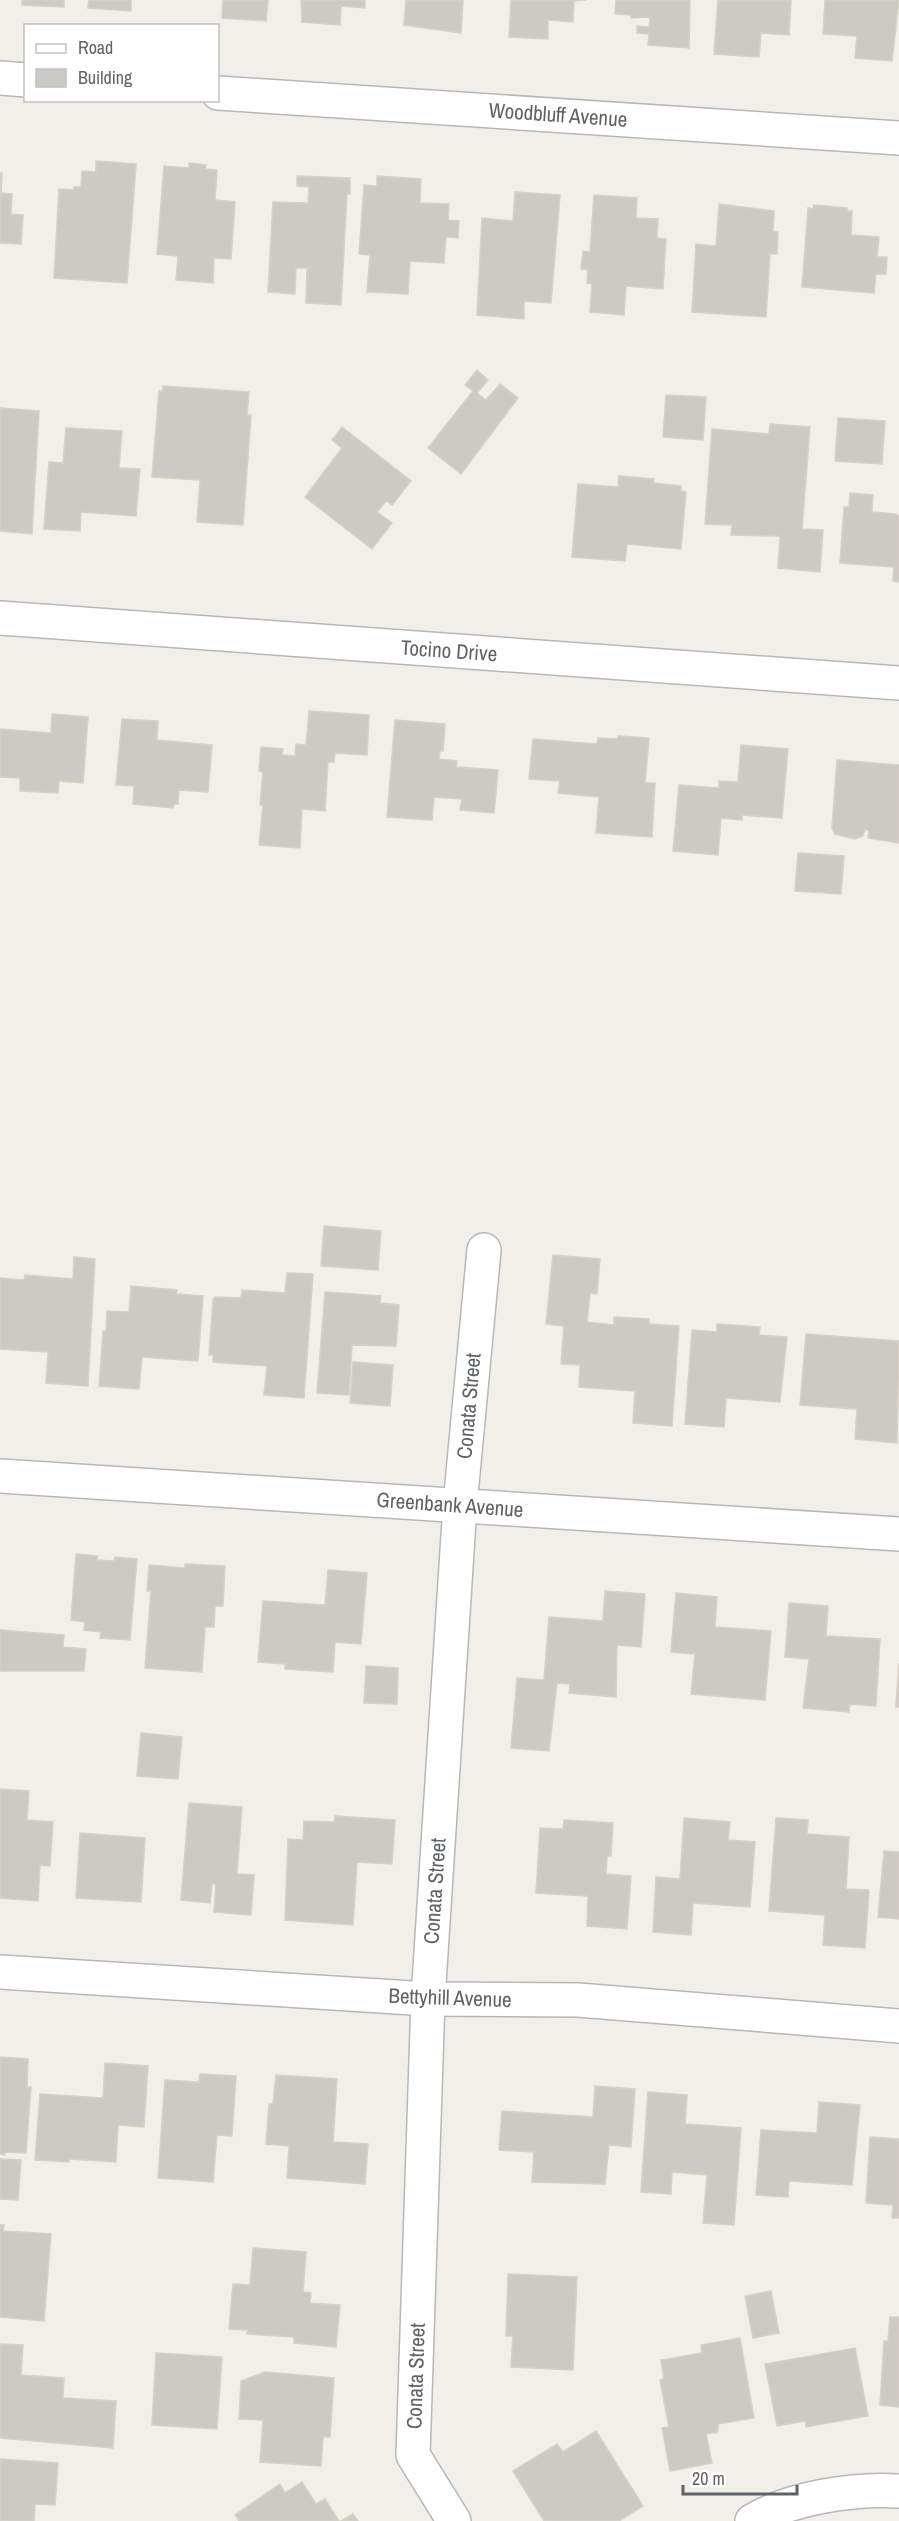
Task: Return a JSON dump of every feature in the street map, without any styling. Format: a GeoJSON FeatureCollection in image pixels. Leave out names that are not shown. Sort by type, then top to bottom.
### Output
{"type":"FeatureCollection","features":[{"type":"Feature","properties":{"kind":"street"},"geometry":{"type":"LineString","coordinates":[[0,78],[24,80]]}},
{"type":"Feature","properties":{"kind":"street","name":"Woodbluff Avenue"},"geometry":{"type":"LineString","coordinates":[[219,93],[899,138]]}},
{"type":"Feature","properties":{"kind":"street","name":"Tocino Drive"},"geometry":{"type":"LineString","coordinates":[[0,618],[899,683]]}},
{"type":"Feature","properties":{"kind":"street","name":"Conata Street"},"geometry":{"type":"LineString","coordinates":[[454,2521],[413,2456],[428,1999],[460,1505],[484,1250]]}},
{"type":"Feature","properties":{"kind":"street","name":"Greenbank Avenue"},"geometry":{"type":"LineString","coordinates":[[0,1476],[899,1534]]}},
{"type":"Feature","properties":{"kind":"street","name":"Bettyhill Avenue"},"geometry":{"type":"LineString","coordinates":[[0,1972],[428,1999],[578,2000],[899,2026]]}},
{"type":"Feature","properties":{"kind":"street"},"geometry":{"type":"LineString","coordinates":[[752,2521],[774,2507],[871,2489],[899,2491]]}},
{"type":"Feature","properties":{"kind":"building"},"geometry":{"type":"Polygon","coordinates":[[[22,0],[64,0],[64,7],[22,5],[22,0]]]}},
{"type":"Feature","properties":{"kind":"building"},"geometry":{"type":"Polygon","coordinates":[[[89,0],[131,0],[131,11],[88,8],[89,0]]]}},
{"type":"Feature","properties":{"kind":"building"},"geometry":{"type":"Polygon","coordinates":[[[223,0],[268,0],[266,21],[222,18],[223,0]]]}},
{"type":"Feature","properties":{"kind":"building"},"geometry":{"type":"Polygon","coordinates":[[[301,0],[365,0],[365,8],[341,6],[340,25],[302,22],[301,0]]]}},
{"type":"Feature","properties":{"kind":"building"},"geometry":{"type":"Polygon","coordinates":[[[406,0],[463,0],[461,33],[404,25],[406,0]]]}},
{"type":"Feature","properties":{"kind":"building"},"geometry":{"type":"Polygon","coordinates":[[[511,0],[586,0],[574,1],[573,22],[548,20],[548,39],[509,37],[511,0]]]}},
{"type":"Feature","properties":{"kind":"building"},"geometry":{"type":"Polygon","coordinates":[[[616,0],[690,0],[689,48],[648,45],[649,34],[637,33],[637,26],[649,27],[650,17],[631,18],[631,15],[615,14],[616,0]]]}},
{"type":"Feature","properties":{"kind":"building"},"geometry":{"type":"Polygon","coordinates":[[[718,0],[791,0],[789,35],[761,33],[759,57],[714,54],[718,0]]]}},
{"type":"Feature","properties":{"kind":"building"},"geometry":{"type":"Polygon","coordinates":[[[825,0],[899,0],[892,61],[855,58],[857,36],[823,34],[825,0]]]}},
{"type":"Feature","properties":{"kind":"building"},"geometry":{"type":"Polygon","coordinates":[[[96,161],[136,164],[127,283],[54,278],[59,189],[74,190],[74,187],[81,187],[82,171],[96,172],[96,161]]]}},
{"type":"Feature","properties":{"kind":"building"},"geometry":{"type":"Polygon","coordinates":[[[189,163],[206,165],[205,169],[217,170],[215,200],[235,202],[231,259],[214,258],[213,283],[176,280],[178,256],[157,254],[164,166],[189,168],[189,163]]]}},
{"type":"Feature","properties":{"kind":"building"},"geometry":{"type":"Polygon","coordinates":[[[0,173],[2,173],[1,193],[12,194],[11,214],[23,215],[21,244],[0,243],[0,173]]]}},
{"type":"Feature","properties":{"kind":"building"},"geometry":{"type":"Polygon","coordinates":[[[297,176],[350,178],[350,194],[347,194],[341,305],[306,303],[307,268],[296,268],[295,294],[268,292],[273,202],[308,203],[309,187],[297,186],[297,176]]]}},
{"type":"Feature","properties":{"kind":"building"},"geometry":{"type":"Polygon","coordinates":[[[377,176],[421,179],[420,203],[449,204],[448,220],[459,221],[458,238],[446,237],[444,263],[410,261],[408,294],[367,292],[370,255],[359,254],[364,185],[377,186],[377,176]]]}},
{"type":"Feature","properties":{"kind":"building"},"geometry":{"type":"Polygon","coordinates":[[[515,192],[560,195],[551,303],[524,301],[524,319],[477,315],[482,218],[513,221],[515,192]]]}},
{"type":"Feature","properties":{"kind":"building"},"geometry":{"type":"Polygon","coordinates":[[[594,195],[637,198],[636,218],[658,219],[657,238],[666,239],[663,289],[626,286],[624,315],[590,312],[592,284],[587,283],[588,270],[581,269],[583,251],[590,252],[594,195]]]}},
{"type":"Feature","properties":{"kind":"building"},"geometry":{"type":"Polygon","coordinates":[[[719,204],[774,211],[773,232],[778,232],[777,254],[770,254],[766,317],[692,312],[696,244],[716,246],[719,204]]]}},
{"type":"Feature","properties":{"kind":"building"},"geometry":{"type":"Polygon","coordinates":[[[814,205],[847,208],[847,211],[852,211],[851,235],[879,237],[877,257],[887,257],[886,274],[876,274],[874,293],[802,287],[808,208],[813,209],[814,205]]]}},
{"type":"Feature","properties":{"kind":"building"},"geometry":{"type":"Polygon","coordinates":[[[477,370],[488,380],[477,393],[486,400],[500,384],[518,398],[461,474],[428,448],[473,391],[465,385],[477,370]]]}},
{"type":"Feature","properties":{"kind":"building"},"geometry":{"type":"Polygon","coordinates":[[[163,386],[249,392],[247,415],[251,415],[243,525],[197,522],[200,480],[152,477],[159,391],[163,391],[163,386]]]}},
{"type":"Feature","properties":{"kind":"building"},"geometry":{"type":"Polygon","coordinates":[[[666,395],[706,397],[703,440],[663,437],[666,395]]]}},
{"type":"Feature","properties":{"kind":"building"},"geometry":{"type":"Polygon","coordinates":[[[0,408],[39,411],[32,534],[0,531],[0,408]]]}},
{"type":"Feature","properties":{"kind":"building"},"geometry":{"type":"Polygon","coordinates":[[[838,418],[885,421],[882,464],[835,461],[838,418]]]}},
{"type":"Feature","properties":{"kind":"building"},"geometry":{"type":"Polygon","coordinates":[[[770,424],[810,427],[802,529],[823,530],[820,572],[778,568],[780,536],[731,535],[732,525],[705,524],[712,429],[769,434],[770,424]]]}},
{"type":"Feature","properties":{"kind":"building"},"geometry":{"type":"Polygon","coordinates":[[[342,427],[411,481],[392,505],[386,501],[377,512],[392,523],[372,549],[305,497],[342,448],[332,440],[342,427]]]}},
{"type":"Feature","properties":{"kind":"building"},"geometry":{"type":"Polygon","coordinates":[[[66,428],[122,431],[119,468],[140,469],[136,516],[81,512],[80,531],[44,529],[49,462],[63,463],[66,428]]]}},
{"type":"Feature","properties":{"kind":"building"},"geometry":{"type":"Polygon","coordinates":[[[619,476],[654,479],[653,483],[681,486],[681,491],[686,492],[681,549],[627,544],[625,561],[572,557],[578,484],[618,487],[619,476]]]}},
{"type":"Feature","properties":{"kind":"building"},"geometry":{"type":"Polygon","coordinates":[[[850,493],[873,495],[872,512],[896,514],[899,517],[899,582],[893,581],[894,567],[840,563],[844,507],[849,507],[850,493]]]}},
{"type":"Feature","properties":{"kind":"building"},"geometry":{"type":"Polygon","coordinates":[[[309,711],[369,715],[367,755],[335,753],[334,762],[328,762],[325,811],[302,809],[300,848],[259,845],[263,805],[260,805],[263,772],[259,771],[261,747],[283,749],[282,755],[295,756],[296,744],[306,745],[309,711]]]}},
{"type":"Feature","properties":{"kind":"building"},"geometry":{"type":"Polygon","coordinates":[[[52,714],[88,717],[83,783],[59,781],[58,793],[20,791],[20,778],[0,777],[0,729],[51,733],[52,714]]]}},
{"type":"Feature","properties":{"kind":"building"},"geometry":{"type":"Polygon","coordinates":[[[122,719],[158,721],[157,740],[212,745],[208,792],[179,790],[178,804],[174,804],[173,808],[133,804],[134,786],[116,785],[122,719]]]}},
{"type":"Feature","properties":{"kind":"building"},"geometry":{"type":"Polygon","coordinates":[[[395,720],[445,724],[443,751],[440,751],[439,759],[457,761],[456,767],[498,770],[494,813],[460,810],[462,799],[434,797],[432,820],[387,817],[395,720]]]}},
{"type":"Feature","properties":{"kind":"building"},"geometry":{"type":"Polygon","coordinates":[[[618,736],[649,738],[645,783],[655,783],[652,837],[596,833],[599,797],[558,793],[560,781],[529,779],[533,739],[597,744],[598,738],[618,739],[618,736]]]}},
{"type":"Feature","properties":{"kind":"building"},"geometry":{"type":"Polygon","coordinates":[[[741,745],[788,749],[782,818],[742,815],[742,820],[721,818],[718,855],[673,851],[679,785],[719,788],[719,781],[738,782],[741,745]]]}},
{"type":"Feature","properties":{"kind":"building"},"geometry":{"type":"Polygon","coordinates":[[[837,760],[899,765],[899,843],[868,838],[869,831],[865,829],[863,836],[855,839],[835,834],[832,828],[837,760]]]}},
{"type":"Feature","properties":{"kind":"building"},"geometry":{"type":"Polygon","coordinates":[[[798,853],[844,856],[841,894],[795,891],[798,853]]]}},
{"type":"Feature","properties":{"kind":"building"},"geometry":{"type":"Polygon","coordinates":[[[324,1226],[381,1231],[378,1270],[321,1266],[324,1226]]]}},
{"type":"Feature","properties":{"kind":"building"},"geometry":{"type":"Polygon","coordinates":[[[553,1255],[600,1259],[597,1294],[590,1293],[587,1322],[614,1325],[614,1317],[649,1319],[649,1324],[679,1326],[672,1426],[633,1423],[635,1391],[579,1387],[580,1365],[561,1364],[564,1326],[546,1324],[553,1255]]]}},
{"type":"Feature","properties":{"kind":"building"},"geometry":{"type":"Polygon","coordinates":[[[74,1257],[95,1259],[88,1386],[46,1383],[48,1352],[0,1349],[0,1278],[24,1280],[25,1275],[73,1279],[74,1257]]]}},
{"type":"Feature","properties":{"kind":"building"},"geometry":{"type":"Polygon","coordinates":[[[287,1273],[313,1274],[304,1398],[264,1395],[267,1366],[213,1362],[213,1355],[209,1355],[215,1297],[241,1298],[242,1290],[285,1293],[287,1273]]]}},
{"type":"Feature","properties":{"kind":"building"},"geometry":{"type":"Polygon","coordinates":[[[131,1286],[177,1290],[176,1294],[203,1296],[198,1361],[142,1357],[139,1389],[99,1386],[103,1331],[106,1331],[107,1311],[129,1312],[131,1286]]]}},
{"type":"Feature","properties":{"kind":"building"},"geometry":{"type":"Polygon","coordinates":[[[325,1292],[381,1296],[380,1303],[399,1305],[396,1346],[352,1345],[349,1395],[317,1393],[325,1292]]]}},
{"type":"Feature","properties":{"kind":"building"},"geometry":{"type":"Polygon","coordinates":[[[717,1324],[760,1327],[759,1335],[787,1337],[780,1402],[726,1398],[724,1427],[685,1424],[692,1330],[717,1332],[717,1324]]]}},
{"type":"Feature","properties":{"kind":"building"},"geometry":{"type":"Polygon","coordinates":[[[806,1334],[899,1341],[897,1443],[855,1439],[857,1409],[800,1405],[806,1334]]]}},
{"type":"Feature","properties":{"kind":"building"},"geometry":{"type":"Polygon","coordinates":[[[353,1362],[393,1365],[390,1406],[350,1403],[353,1362]]]}},
{"type":"Feature","properties":{"kind":"building"},"geometry":{"type":"Polygon","coordinates":[[[76,1554],[98,1556],[97,1560],[114,1561],[115,1557],[137,1559],[130,1640],[100,1638],[101,1632],[84,1630],[85,1622],[71,1620],[76,1554]]]}},
{"type":"Feature","properties":{"kind":"building"},"geometry":{"type":"Polygon","coordinates":[[[185,1564],[225,1566],[223,1606],[215,1606],[214,1627],[205,1627],[202,1672],[145,1668],[151,1591],[147,1591],[149,1565],[185,1568],[185,1564]]]}},
{"type":"Feature","properties":{"kind":"building"},"geometry":{"type":"Polygon","coordinates":[[[328,1570],[367,1573],[361,1644],[335,1642],[333,1672],[285,1669],[285,1664],[258,1662],[263,1601],[325,1605],[328,1570]]]}},
{"type":"Feature","properties":{"kind":"building"},"geometry":{"type":"Polygon","coordinates":[[[605,1591],[645,1594],[641,1647],[617,1645],[616,1697],[569,1693],[570,1684],[557,1683],[549,1751],[511,1748],[517,1678],[544,1680],[549,1617],[603,1621],[605,1591]]]}},
{"type":"Feature","properties":{"kind":"building"},"geometry":{"type":"Polygon","coordinates":[[[676,1593],[717,1597],[715,1627],[771,1631],[765,1700],[691,1694],[695,1654],[671,1652],[676,1593]]]}},
{"type":"Feature","properties":{"kind":"building"},"geometry":{"type":"Polygon","coordinates":[[[789,1603],[828,1606],[826,1636],[880,1639],[876,1706],[850,1704],[849,1712],[803,1708],[809,1659],[785,1657],[789,1603]]]}},
{"type":"Feature","properties":{"kind":"building"},"geometry":{"type":"Polygon","coordinates":[[[0,1630],[64,1635],[63,1647],[86,1649],[84,1671],[0,1671],[0,1630]]]}},
{"type":"Feature","properties":{"kind":"building"},"geometry":{"type":"Polygon","coordinates":[[[899,1663],[899,1707],[896,1707],[899,1663]]]}},
{"type":"Feature","properties":{"kind":"building"},"geometry":{"type":"Polygon","coordinates":[[[366,1666],[398,1668],[397,1704],[364,1703],[366,1666]]]}},
{"type":"Feature","properties":{"kind":"building"},"geometry":{"type":"Polygon","coordinates":[[[141,1733],[182,1737],[178,1779],[137,1776],[141,1733]]]}},
{"type":"Feature","properties":{"kind":"building"},"geometry":{"type":"Polygon","coordinates":[[[0,1789],[29,1791],[27,1820],[53,1822],[50,1866],[40,1865],[38,1901],[0,1898],[0,1789]]]}},
{"type":"Feature","properties":{"kind":"building"},"geometry":{"type":"Polygon","coordinates":[[[189,1803],[242,1807],[237,1874],[254,1875],[251,1915],[214,1912],[216,1884],[212,1884],[210,1903],[181,1900],[189,1803]]]}},
{"type":"Feature","properties":{"kind":"building"},"geometry":{"type":"Polygon","coordinates":[[[335,1816],[395,1820],[392,1864],[357,1862],[353,1925],[285,1920],[288,1839],[303,1840],[304,1821],[334,1822],[335,1816]]]}},
{"type":"Feature","properties":{"kind":"building"},"geometry":{"type":"Polygon","coordinates":[[[684,1818],[730,1822],[728,1840],[755,1842],[750,1907],[693,1903],[691,1935],[653,1932],[656,1877],[680,1879],[684,1818]]]}},
{"type":"Feature","properties":{"kind":"building"},"geometry":{"type":"Polygon","coordinates":[[[776,1818],[808,1820],[807,1834],[849,1837],[846,1889],[869,1890],[865,1948],[823,1945],[825,1915],[769,1911],[776,1818]]]}},
{"type":"Feature","properties":{"kind":"building"},"geometry":{"type":"Polygon","coordinates":[[[564,1820],[613,1823],[611,1856],[607,1856],[606,1874],[631,1876],[627,1929],[587,1926],[588,1896],[536,1893],[540,1828],[563,1829],[564,1820]]]}},
{"type":"Feature","properties":{"kind":"building"},"geometry":{"type":"Polygon","coordinates":[[[80,1833],[145,1838],[141,1902],[76,1898],[80,1833]]]}},
{"type":"Feature","properties":{"kind":"building"},"geometry":{"type":"Polygon","coordinates":[[[884,1851],[899,1852],[899,1919],[878,1917],[884,1851]]]}},
{"type":"Feature","properties":{"kind":"building"},"geometry":{"type":"Polygon","coordinates":[[[0,2057],[28,2059],[27,2087],[31,2087],[26,2153],[5,2152],[5,2155],[0,2154],[0,2057]]]}},
{"type":"Feature","properties":{"kind":"building"},"geometry":{"type":"Polygon","coordinates":[[[105,2063],[148,2066],[144,2127],[118,2125],[116,2162],[69,2159],[69,2162],[35,2160],[40,2094],[103,2098],[105,2063]]]}},
{"type":"Feature","properties":{"kind":"building"},"geometry":{"type":"Polygon","coordinates":[[[200,2074],[236,2076],[232,2136],[217,2135],[213,2182],[158,2178],[165,2080],[199,2082],[200,2074]]]}},
{"type":"Feature","properties":{"kind":"building"},"geometry":{"type":"Polygon","coordinates":[[[276,2075],[337,2079],[333,2142],[368,2144],[365,2184],[287,2178],[289,2146],[266,2144],[269,2104],[273,2104],[276,2075]]]}},
{"type":"Feature","properties":{"kind":"building"},"geometry":{"type":"Polygon","coordinates":[[[595,2086],[635,2089],[631,2147],[609,2145],[605,2184],[532,2182],[534,2152],[499,2150],[502,2111],[593,2117],[595,2086]]]}},
{"type":"Feature","properties":{"kind":"building"},"geometry":{"type":"Polygon","coordinates":[[[648,2092],[687,2095],[685,2124],[741,2128],[734,2225],[703,2223],[707,2175],[672,2172],[671,2194],[641,2192],[648,2092]]]}},
{"type":"Feature","properties":{"kind":"building"},"geometry":{"type":"Polygon","coordinates":[[[819,2102],[860,2105],[852,2185],[789,2181],[788,2197],[756,2195],[761,2130],[817,2133],[819,2102]]]}},
{"type":"Feature","properties":{"kind":"building"},"geometry":{"type":"Polygon","coordinates":[[[870,2137],[899,2139],[899,2218],[892,2218],[893,2205],[866,2203],[870,2137]]]}},
{"type":"Feature","properties":{"kind":"building"},"geometry":{"type":"Polygon","coordinates":[[[0,2159],[21,2160],[18,2200],[0,2199],[0,2159]]]}},
{"type":"Feature","properties":{"kind":"building"},"geometry":{"type":"Polygon","coordinates":[[[0,2225],[4,2225],[3,2231],[51,2234],[44,2321],[0,2317],[0,2225]]]}},
{"type":"Feature","properties":{"kind":"building"},"geometry":{"type":"Polygon","coordinates":[[[253,2248],[306,2252],[303,2292],[311,2293],[310,2303],[340,2305],[336,2347],[294,2343],[294,2337],[247,2334],[248,2330],[229,2329],[233,2284],[250,2285],[253,2248]]]}},
{"type":"Feature","properties":{"kind":"building"},"geometry":{"type":"Polygon","coordinates":[[[508,2274],[577,2277],[573,2370],[511,2367],[513,2336],[506,2336],[508,2274]]]}},
{"type":"Feature","properties":{"kind":"building"},"geometry":{"type":"Polygon","coordinates":[[[771,2291],[779,2333],[753,2338],[745,2296],[771,2291]]]}},
{"type":"Feature","properties":{"kind":"building"},"geometry":{"type":"Polygon","coordinates":[[[890,2317],[899,2317],[899,2407],[880,2405],[884,2341],[888,2341],[890,2317]]]}},
{"type":"Feature","properties":{"kind":"building"},"geometry":{"type":"Polygon","coordinates":[[[740,2338],[754,2418],[718,2424],[718,2432],[706,2434],[712,2463],[670,2471],[662,2428],[669,2427],[660,2380],[664,2379],[661,2360],[702,2353],[701,2345],[740,2338]]]}},
{"type":"Feature","properties":{"kind":"building"},"geometry":{"type":"Polygon","coordinates":[[[0,2344],[23,2345],[21,2375],[64,2378],[63,2398],[116,2401],[113,2448],[0,2438],[0,2344]]]}},
{"type":"Feature","properties":{"kind":"building"},"geometry":{"type":"Polygon","coordinates":[[[855,2348],[868,2416],[806,2427],[805,2421],[777,2426],[765,2364],[855,2348]]]}},
{"type":"Feature","properties":{"kind":"building"},"geometry":{"type":"Polygon","coordinates":[[[156,2353],[222,2357],[217,2429],[152,2425],[156,2353]]]}},
{"type":"Feature","properties":{"kind":"building"},"geometry":{"type":"Polygon","coordinates":[[[265,2372],[334,2378],[330,2437],[323,2437],[321,2466],[260,2462],[263,2420],[239,2419],[241,2381],[265,2372]]]}},
{"type":"Feature","properties":{"kind":"building"},"geometry":{"type":"Polygon","coordinates":[[[596,2431],[643,2506],[619,2521],[544,2521],[513,2471],[557,2444],[563,2452],[596,2431]]]}},
{"type":"Feature","properties":{"kind":"building"},"geometry":{"type":"Polygon","coordinates":[[[0,2459],[58,2463],[55,2505],[35,2504],[34,2521],[0,2521],[0,2459]]]}},
{"type":"Feature","properties":{"kind":"building"},"geometry":{"type":"Polygon","coordinates":[[[302,2482],[316,2504],[325,2499],[339,2521],[239,2521],[235,2515],[280,2484],[285,2493],[302,2482]]]}},
{"type":"Feature","properties":{"kind":"building"},"geometry":{"type":"Polygon","coordinates":[[[353,2514],[358,2521],[341,2521],[353,2514]]]}}]}
